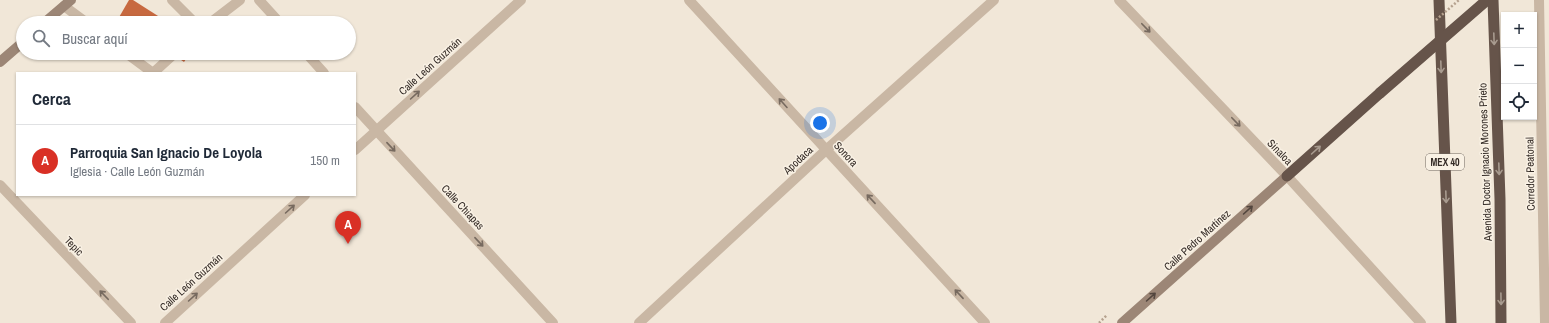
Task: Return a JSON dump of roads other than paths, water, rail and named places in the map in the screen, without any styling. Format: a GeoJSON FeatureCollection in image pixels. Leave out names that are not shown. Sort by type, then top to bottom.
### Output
{"type":"FeatureCollection","features":[{"type":"Feature","properties":{"kind":"highway","name":"MEX 40"},"geometry":{"type":"LineString","coordinates":[[1439,0],[1451,323]]}},
{"type":"Feature","properties":{"kind":"highway"},"geometry":{"type":"LineString","coordinates":[[1287,176],[1486,0]]}},
{"type":"Feature","properties":{"kind":"highway","name":"Avenida Doctor Ignacio Morones Prieto"},"geometry":{"type":"LineString","coordinates":[[1493,0],[1500,199],[1501,323]]}},
{"type":"Feature","properties":{"kind":"main road"},"geometry":{"type":"LineString","coordinates":[[52,16],[67,3]]}},
{"type":"Feature","properties":{"kind":"main road"},"geometry":{"type":"LineString","coordinates":[[0,62],[16,48]]}},
{"type":"Feature","properties":{"kind":"main road","name":"Calle Pedro Martínez"},"geometry":{"type":"LineString","coordinates":[[1122,323],[1287,176]]}},
{"type":"Feature","properties":{"kind":"street"},"geometry":{"type":"LineString","coordinates":[[172,0],[188,16]]}},
{"type":"Feature","properties":{"kind":"street"},"geometry":{"type":"LineString","coordinates":[[219,16],[240,0]]}},
{"type":"Feature","properties":{"kind":"street"},"geometry":{"type":"LineString","coordinates":[[259,0],[274,16]]}},
{"type":"Feature","properties":{"kind":"street","name":"Calle León Guzmán"},"geometry":{"type":"LineString","coordinates":[[356,149],[520,0]]}},
{"type":"Feature","properties":{"kind":"street","name":"Sonora"},"geometry":{"type":"LineString","coordinates":[[689,0],[985,323]]}},
{"type":"Feature","properties":{"kind":"street","name":"Apodaca"},"geometry":{"type":"LineString","coordinates":[[639,323],[826,150],[994,0]]}},
{"type":"Feature","properties":{"kind":"street","name":"Sinaloa"},"geometry":{"type":"LineString","coordinates":[[1119,0],[1287,176],[1421,323]]}},
{"type":"Feature","properties":{"kind":"street","name":"Corredor Peatonal"},"geometry":{"type":"LineString","coordinates":[[1539,0],[1544,323]]}},
{"type":"Feature","properties":{"kind":"street"},"geometry":{"type":"LineString","coordinates":[[67,3],[80,16]]}},
{"type":"Feature","properties":{"kind":"street"},"geometry":{"type":"LineString","coordinates":[[135,60],[152,72]]}},
{"type":"Feature","properties":{"kind":"street"},"geometry":{"type":"LineString","coordinates":[[154,72],[168,60]]}},
{"type":"Feature","properties":{"kind":"street"},"geometry":{"type":"LineString","coordinates":[[312,60],[323,72]]}},
{"type":"Feature","properties":{"kind":"street","name":"Calle Chiapas"},"geometry":{"type":"LineString","coordinates":[[356,108],[553,323]]}},
{"type":"Feature","properties":{"kind":"street","name":"Tepic"},"geometry":{"type":"LineString","coordinates":[[0,185],[131,323]]}},
{"type":"Feature","properties":{"kind":"street","name":"Calle León Guzmán"},"geometry":{"type":"LineString","coordinates":[[165,323],[304,196]]}},
{"type":"Feature","properties":{"kind":"place","name":"Parroquia San Ignacio De Loyola"},"geometry":{"type":"Point","coordinates":[348,244]}}]}
